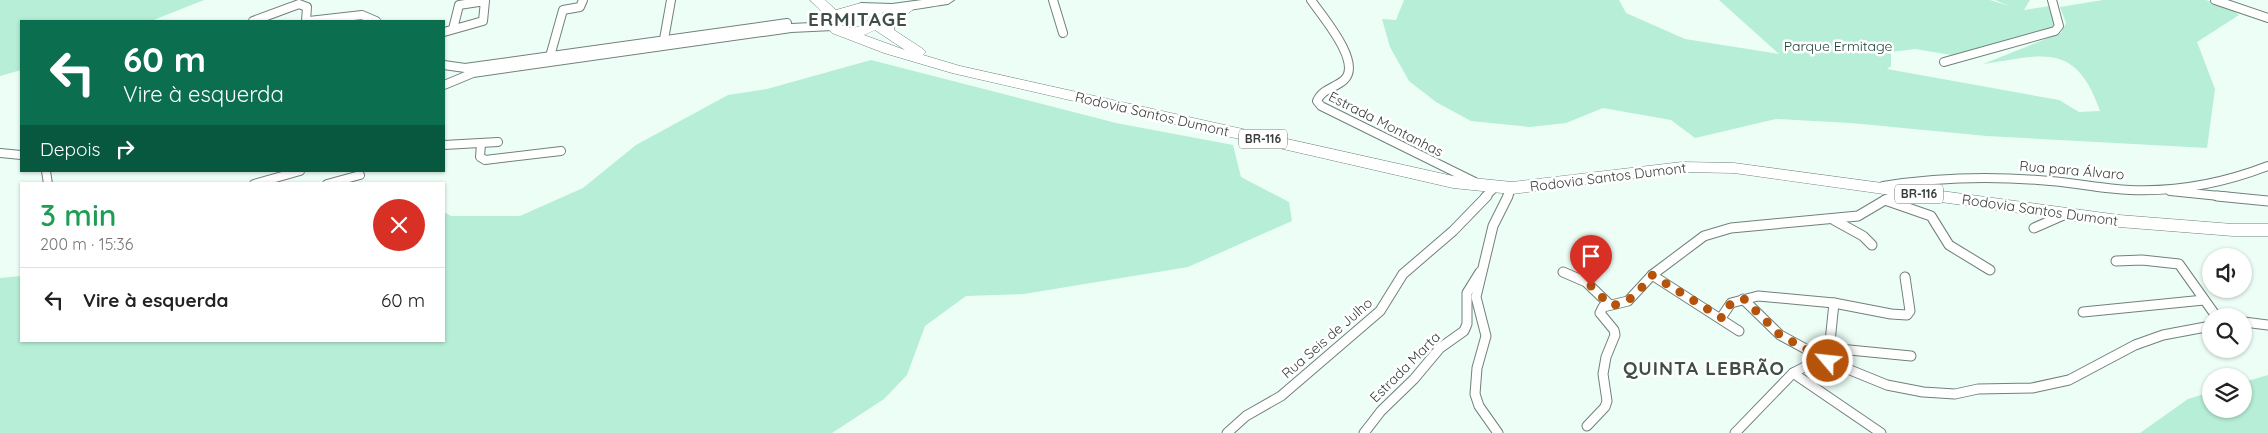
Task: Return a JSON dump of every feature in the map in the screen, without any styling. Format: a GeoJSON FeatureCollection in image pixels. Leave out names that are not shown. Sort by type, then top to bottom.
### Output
{"type":"FeatureCollection","features":[{"type":"Feature","properties":{"kind":"highway","name":"BR-116"},"geometry":{"type":"LineString","coordinates":[[817,0],[833,21],[836,29],[848,32],[889,50],[957,70]]}},
{"type":"Feature","properties":{"kind":"highway","name":"BR-116"},"geometry":{"type":"LineString","coordinates":[[847,0],[874,12],[879,25],[903,44],[957,70]]}},
{"type":"Feature","properties":{"kind":"highway"},"geometry":{"type":"LineString","coordinates":[[848,32],[858,32],[888,22],[909,6]]}},
{"type":"Feature","properties":{"kind":"highway"},"geometry":{"type":"LineString","coordinates":[[833,21],[845,10],[861,7]]}},
{"type":"Feature","properties":{"kind":"highway","name":"Rodovia Santos Dumont"},"geometry":{"type":"LineString","coordinates":[[957,70],[1429,178],[1496,187],[1701,166],[1734,168],[2066,214],[2193,227],[2268,230]]}},
{"type":"Feature","properties":{"kind":"main road"},"geometry":{"type":"LineString","coordinates":[[861,7],[881,9],[948,0]]}},
{"type":"Feature","properties":{"kind":"street"},"geometry":{"type":"LineString","coordinates":[[549,59],[564,0]]}},
{"type":"Feature","properties":{"kind":"street"},"geometry":{"type":"LineString","coordinates":[[562,10],[580,7],[583,0]]}},
{"type":"Feature","properties":{"kind":"street"},"geometry":{"type":"LineString","coordinates":[[664,43],[671,0]]}},
{"type":"Feature","properties":{"kind":"street"},"geometry":{"type":"LineString","coordinates":[[1053,0],[1063,33]]}},
{"type":"Feature","properties":{"kind":"street","name":"Estrada Montanhas"},"geometry":{"type":"LineString","coordinates":[[1311,0],[1344,50],[1351,70],[1343,80],[1318,96],[1317,101],[1321,106],[1496,187]]}},
{"type":"Feature","properties":{"kind":"street"},"geometry":{"type":"LineString","coordinates":[[1944,62],[2056,31],[2059,26],[2052,0]]}},
{"type":"Feature","properties":{"kind":"street"},"geometry":{"type":"LineString","coordinates":[[2215,0],[2268,18]]}},
{"type":"Feature","properties":{"kind":"street"},"geometry":{"type":"LineString","coordinates":[[445,32],[483,21],[485,2],[459,5],[453,29]]}},
{"type":"Feature","properties":{"kind":"street"},"geometry":{"type":"LineString","coordinates":[[256,20],[299,4],[307,7],[307,20]]}},
{"type":"Feature","properties":{"kind":"street"},"geometry":{"type":"LineString","coordinates":[[316,20],[362,15],[374,20]]}},
{"type":"Feature","properties":{"kind":"street"},"geometry":{"type":"LineString","coordinates":[[445,65],[465,68],[549,59],[833,21]]}},
{"type":"Feature","properties":{"kind":"street"},"geometry":{"type":"LineString","coordinates":[[447,83],[473,73],[549,59]]}},
{"type":"Feature","properties":{"kind":"street"},"geometry":{"type":"LineString","coordinates":[[447,83],[455,76],[454,67]]}},
{"type":"Feature","properties":{"kind":"street"},"geometry":{"type":"LineString","coordinates":[[445,145],[498,142]]}},
{"type":"Feature","properties":{"kind":"street"},"geometry":{"type":"LineString","coordinates":[[481,144],[480,157],[485,160],[561,151]]}},
{"type":"Feature","properties":{"kind":"street"},"geometry":{"type":"LineString","coordinates":[[0,154],[20,155]]}},
{"type":"Feature","properties":{"kind":"street","name":"Rua para Álvaro"},"geometry":{"type":"LineString","coordinates":[[1872,188],[1934,178],[1990,177],[2076,182],[2130,190],[2150,189],[2203,184],[2252,173],[2268,166]]}},
{"type":"Feature","properties":{"kind":"street"},"geometry":{"type":"LineString","coordinates":[[266,182],[297,172]]}},
{"type":"Feature","properties":{"kind":"street"},"geometry":{"type":"LineString","coordinates":[[334,182],[360,175]]}},
{"type":"Feature","properties":{"kind":"street"},"geometry":{"type":"LineString","coordinates":[[1496,187],[1493,226],[1476,297],[1486,336],[1474,386],[1479,406],[1498,433]]}},
{"type":"Feature","properties":{"kind":"street","name":"Rua Seis de Julho"},"geometry":{"type":"LineString","coordinates":[[1227,433],[1246,416],[1281,396],[1380,311],[1403,274],[1453,231],[1496,187]]}},
{"type":"Feature","properties":{"kind":"street"},"geometry":{"type":"LineString","coordinates":[[2150,189],[2268,201]]}},
{"type":"Feature","properties":{"kind":"street"},"geometry":{"type":"LineString","coordinates":[[1587,426],[1605,407],[1607,401],[1603,374],[1606,357],[1615,335],[1614,330],[1600,314],[1600,310],[1610,305],[1628,301],[1652,275],[1690,244],[1716,232],[1858,216],[1885,200],[1908,192]]}},
{"type":"Feature","properties":{"kind":"street"},"geometry":{"type":"LineString","coordinates":[[1885,200],[1931,216],[1949,245],[1990,270]]}},
{"type":"Feature","properties":{"kind":"street"},"geometry":{"type":"LineString","coordinates":[[2034,228],[2066,214]]}},
{"type":"Feature","properties":{"kind":"street"},"geometry":{"type":"LineString","coordinates":[[1834,220],[1863,236],[1872,245]]}},
{"type":"Feature","properties":{"kind":"street"},"geometry":{"type":"LineString","coordinates":[[2116,261],[2177,262],[2210,308]]}},
{"type":"Feature","properties":{"kind":"street","name":"Estrada Marta"},"geometry":{"type":"LineString","coordinates":[[1364,433],[1381,411],[1414,379],[1440,348],[1464,331],[1467,324],[1467,294],[1483,267]]}},
{"type":"Feature","properties":{"kind":"street"},"geometry":{"type":"LineString","coordinates":[[1563,272],[1586,282],[1610,305]]}},
{"type":"Feature","properties":{"kind":"street"},"geometry":{"type":"LineString","coordinates":[[1652,275],[1722,318],[1739,331]]}},
{"type":"Feature","properties":{"kind":"street"},"geometry":{"type":"LineString","coordinates":[[1722,318],[1731,303],[1758,296],[1849,303],[1896,314],[1907,314],[1910,311],[1905,277]]}},
{"type":"Feature","properties":{"kind":"street"},"geometry":{"type":"LineString","coordinates":[[1744,299],[1780,335],[1828,361],[1887,385],[1923,392],[1955,394],[1978,390],[2032,388],[2069,380],[2135,345],[2164,336],[2202,328]]}},
{"type":"Feature","properties":{"kind":"street"},"geometry":{"type":"LineString","coordinates":[[2083,312],[2204,300]]}},
{"type":"Feature","properties":{"kind":"street"},"geometry":{"type":"LineString","coordinates":[[1828,361],[1834,303]]}},
{"type":"Feature","properties":{"kind":"street"},"geometry":{"type":"LineString","coordinates":[[2252,323],[2268,325]]}},
{"type":"Feature","properties":{"kind":"street"},"geometry":{"type":"LineString","coordinates":[[1829,348],[1911,356]]}},
{"type":"Feature","properties":{"kind":"street"},"geometry":{"type":"LineString","coordinates":[[1735,433],[1793,373],[1805,365],[1828,361]]}},
{"type":"Feature","properties":{"kind":"street"},"geometry":{"type":"LineString","coordinates":[[1793,373],[1881,433]]}},
{"type":"Feature","properties":{"kind":"green space"},"geometry":{"type":"Polygon","coordinates":[[[0,0],[204,0],[154,20],[20,20],[20,70],[0,76],[0,0]]]}},
{"type":"Feature","properties":{"kind":"green space","name":"Parque Ermitage"},"geometry":{"type":"Polygon","coordinates":[[[1404,0],[1619,0],[1626,13],[1685,39],[1779,54],[1719,0],[1990,0],[2009,6],[1995,0],[2030,0],[2024,10],[2050,6],[2055,20],[2053,28],[1970,58],[1915,49],[1891,52],[1891,66],[1887,69],[2059,100],[2079,112],[2100,111],[2091,89],[2080,73],[2068,63],[2055,58],[2040,56],[1983,64],[2061,33],[2066,23],[2060,7],[2103,0],[2206,0],[2228,7],[2239,15],[2197,42],[2215,89],[2207,148],[1987,136],[1851,123],[1776,119],[1695,138],[1671,120],[1603,108],[1566,123],[1530,127],[1471,121],[1436,102],[1409,81],[1390,47],[1382,19],[1396,20],[1404,0]]]}},
{"type":"Feature","properties":{"kind":"green space"},"geometry":{"type":"Polygon","coordinates":[[[871,60],[1116,123],[1233,145],[1241,177],[1289,202],[1292,221],[1188,267],[1024,294],[966,296],[925,326],[907,375],[884,399],[832,433],[0,433],[0,278],[20,276],[20,342],[445,342],[445,213],[451,216],[520,216],[583,188],[636,145],[728,95],[767,89],[871,60]]]}},
{"type":"Feature","properties":{"kind":"green space"},"geometry":{"type":"Polygon","coordinates":[[[2268,375],[2268,433],[2140,433],[2188,399],[2202,395],[2202,418],[2252,418],[2252,380],[2268,375]]]}},
{"type":"Feature","properties":{"kind":"district","name":"ERMITAGE"},"geometry":{"type":"Point","coordinates":[858,19]}},
{"type":"Feature","properties":{"kind":"district","name":"QUINTA LEBRÃO"},"geometry":{"type":"Point","coordinates":[1704,368]}},
{"type":"Feature","properties":{"kind":"route"},"geometry":{"type":"LineString","coordinates":[[1591,286],[1610,305],[1614,305],[1628,301],[1652,275],[1722,318],[1731,303],[1744,299],[1780,335],[1828,361]]}}]}
